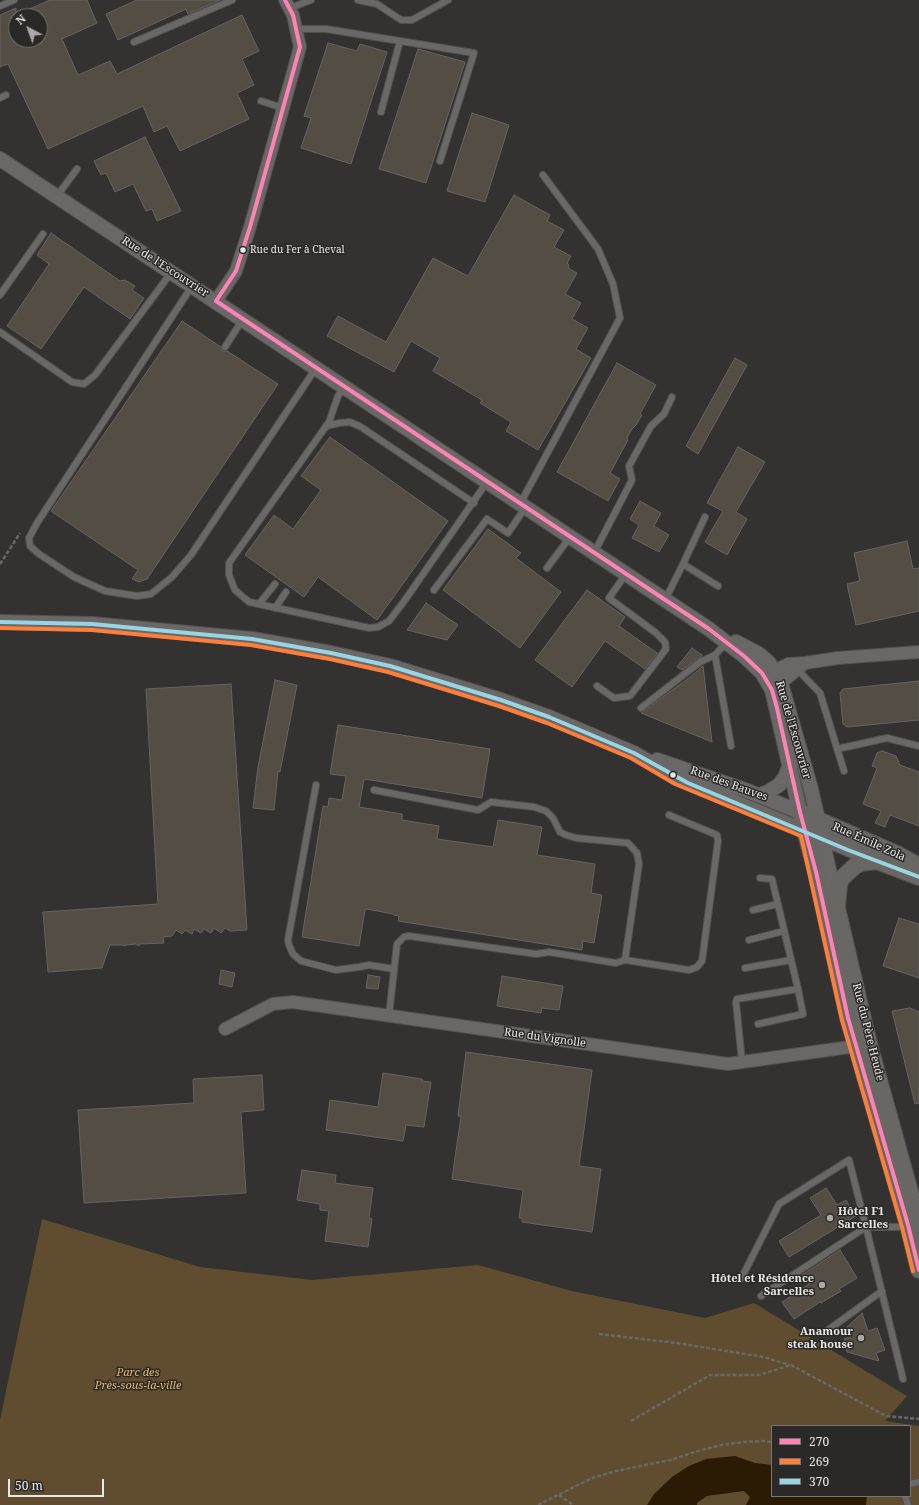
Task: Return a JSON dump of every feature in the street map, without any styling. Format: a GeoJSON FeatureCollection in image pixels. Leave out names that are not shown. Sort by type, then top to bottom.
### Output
{"type":"FeatureCollection","features":[{"type":"Feature","properties":{"kind":"main road"},"geometry":{"type":"LineString","coordinates":[[809,815],[820,837]]}},
{"type":"Feature","properties":{"kind":"main road","name":"Rue Émile Zola"},"geometry":{"type":"LineString","coordinates":[[809,815],[897,854],[919,866]]}},
{"type":"Feature","properties":{"kind":"main road","name":"Rue du Père Heude"},"geometry":{"type":"LineString","coordinates":[[820,837],[816,872],[848,1018],[863,1045]]}},
{"type":"Feature","properties":{"kind":"main road"},"geometry":{"type":"LineString","coordinates":[[837,908],[839,884],[847,872],[861,863],[877,862]]}},
{"type":"Feature","properties":{"kind":"main road","name":"Rue Émile Zola"},"geometry":{"type":"LineString","coordinates":[[877,862],[919,877]]}},
{"type":"Feature","properties":{"kind":"main road","name":"Rue du Père Heude"},"geometry":{"type":"LineString","coordinates":[[837,908],[863,1045],[912,1225],[919,1270]]}},
{"type":"Feature","properties":{"kind":"street"},"geometry":{"type":"LineString","coordinates":[[216,301],[236,271],[250,227],[300,47],[293,15],[288,4]]}},
{"type":"Feature","properties":{"kind":"street","name":"Rue de l'Escouvrier"},"geometry":{"type":"LineString","coordinates":[[0,158],[523,506],[728,640],[752,663],[772,678],[809,815]]}},
{"type":"Feature","properties":{"kind":"street","name":"Rue des Bauves"},"geometry":{"type":"LineString","coordinates":[[0,622],[92,624],[252,639],[330,652],[390,666],[501,700],[549,717],[634,753],[694,771],[809,815]]}},
{"type":"Feature","properties":{"kind":"street"},"geometry":{"type":"LineString","coordinates":[[772,678],[798,665],[838,658],[919,652]]}},
{"type":"Feature","properties":{"kind":"street","name":"Rue de l'Escouvrier"},"geometry":{"type":"LineString","coordinates":[[772,678],[777,708],[790,764],[800,778],[809,815]]}},
{"type":"Feature","properties":{"kind":"street","name":"Rue des Bauves"},"geometry":{"type":"LineString","coordinates":[[634,753],[677,778],[820,837]]}},
{"type":"Feature","properties":{"kind":"street"},"geometry":{"type":"LineString","coordinates":[[760,795],[779,785],[790,764]]}},
{"type":"Feature","properties":{"kind":"street","name":"Rue Émile Zola"},"geometry":{"type":"LineString","coordinates":[[820,837],[877,862]]}},
{"type":"Feature","properties":{"kind":"street","name":"Rue du Père Heude"},"geometry":{"type":"LineString","coordinates":[[820,837],[837,908]]}},
{"type":"Feature","properties":{"kind":"street","name":"Rue du Vignolle"},"geometry":{"type":"LineString","coordinates":[[225,1028],[274,1004],[293,1002],[728,1064],[863,1045]]}},
{"type":"Feature","properties":{"kind":"lane"},"geometry":{"type":"LineString","coordinates":[[0,6],[14,0]]}},
{"type":"Feature","properties":{"kind":"lane"},"geometry":{"type":"LineString","coordinates":[[134,42],[232,0]]}},
{"type":"Feature","properties":{"kind":"lane"},"geometry":{"type":"LineString","coordinates":[[288,4],[311,0]]}},
{"type":"Feature","properties":{"kind":"lane"},"geometry":{"type":"LineString","coordinates":[[358,0],[377,4],[401,20],[412,20],[448,0]]}},
{"type":"Feature","properties":{"kind":"lane"},"geometry":{"type":"LineString","coordinates":[[296,29],[326,29],[474,53],[440,161]]}},
{"type":"Feature","properties":{"kind":"lane"},"geometry":{"type":"LineString","coordinates":[[381,112],[400,41]]}},
{"type":"Feature","properties":{"kind":"lane"},"geometry":{"type":"LineString","coordinates":[[261,101],[283,108]]}},
{"type":"Feature","properties":{"kind":"lane"},"geometry":{"type":"LineString","coordinates":[[57,196],[78,169]]}},
{"type":"Feature","properties":{"kind":"lane"},"geometry":{"type":"LineString","coordinates":[[434,590],[487,518],[508,533],[620,318],[613,284],[598,249],[543,175]]}},
{"type":"Feature","properties":{"kind":"lane"},"geometry":{"type":"LineString","coordinates":[[0,296],[43,234]]}},
{"type":"Feature","properties":{"kind":"lane"},"geometry":{"type":"LineString","coordinates":[[0,332],[72,382],[84,384],[95,375],[171,271]]}},
{"type":"Feature","properties":{"kind":"lane"},"geometry":{"type":"LineString","coordinates":[[192,286],[37,523],[29,538],[30,546],[39,554],[74,577],[105,591],[137,596],[151,594],[172,577],[191,555],[316,368]]}},
{"type":"Feature","properties":{"kind":"lane"},"geometry":{"type":"LineString","coordinates":[[225,346],[243,319]]}},
{"type":"Feature","properties":{"kind":"lane"},"geometry":{"type":"LineString","coordinates":[[345,387],[338,396],[329,422],[229,563],[228,575],[235,590],[249,602],[369,628],[378,626],[389,620],[405,600],[488,482]]}},
{"type":"Feature","properties":{"kind":"lane"},"geometry":{"type":"LineString","coordinates":[[594,553],[632,480],[629,466],[651,426],[664,414],[672,397]]}},
{"type":"Feature","properties":{"kind":"lane"},"geometry":{"type":"LineString","coordinates":[[326,426],[350,422],[361,427],[474,503]]}},
{"type":"Feature","properties":{"kind":"lane"},"geometry":{"type":"LineString","coordinates":[[665,600],[705,517]]}},
{"type":"Feature","properties":{"kind":"lane"},"geometry":{"type":"LineString","coordinates":[[547,568],[570,537]]}},
{"type":"Feature","properties":{"kind":"lane"},"geometry":{"type":"LineString","coordinates":[[683,564],[718,586]]}},
{"type":"Feature","properties":{"kind":"lane"},"geometry":{"type":"LineString","coordinates":[[597,686],[614,698],[630,696],[666,649],[665,642],[656,633],[609,598],[626,574]]}},
{"type":"Feature","properties":{"kind":"lane"},"geometry":{"type":"LineString","coordinates":[[260,604],[275,584]]}},
{"type":"Feature","properties":{"kind":"lane"},"geometry":{"type":"LineString","coordinates":[[275,608],[286,592]]}},
{"type":"Feature","properties":{"kind":"lane"},"geometry":{"type":"LineString","coordinates":[[641,708],[700,662],[715,655],[728,640]]}},
{"type":"Feature","properties":{"kind":"lane"},"geometry":{"type":"LineString","coordinates":[[715,655],[731,746]]}},
{"type":"Feature","properties":{"kind":"lane"},"geometry":{"type":"LineString","coordinates":[[798,665],[820,692],[844,771]]}},
{"type":"Feature","properties":{"kind":"lane"},"geometry":{"type":"LineString","coordinates":[[837,749],[887,738],[919,746]]}},
{"type":"Feature","properties":{"kind":"lane"},"geometry":{"type":"LineString","coordinates":[[316,785],[288,940],[289,945],[293,954],[301,961],[336,970],[370,964],[394,969]]}},
{"type":"Feature","properties":{"kind":"lane"},"geometry":{"type":"LineString","coordinates":[[374,790],[478,810],[491,802],[534,807],[546,811],[553,818],[560,832],[566,835],[576,838],[628,843],[637,853],[639,864],[625,960]]}},
{"type":"Feature","properties":{"kind":"lane"},"geometry":{"type":"LineString","coordinates":[[389,1015],[397,944],[404,937],[409,936],[536,954],[550,952],[616,963],[625,960],[689,970],[697,967],[702,961],[718,841],[717,835],[669,815]]}},
{"type":"Feature","properties":{"kind":"lane"},"geometry":{"type":"LineString","coordinates":[[758,1024],[804,1014],[772,879],[760,878]]}},
{"type":"Feature","properties":{"kind":"lane"},"geometry":{"type":"LineString","coordinates":[[753,910],[778,904]]}},
{"type":"Feature","properties":{"kind":"lane"},"geometry":{"type":"LineString","coordinates":[[749,940],[784,931]]}},
{"type":"Feature","properties":{"kind":"lane"},"geometry":{"type":"LineString","coordinates":[[745,968],[791,960]]}},
{"type":"Feature","properties":{"kind":"lane"},"geometry":{"type":"LineString","coordinates":[[742,1062],[736,1002],[737,999],[798,989]]}},
{"type":"Feature","properties":{"kind":"lane"},"geometry":{"type":"LineString","coordinates":[[741,1279],[779,1204],[849,1160],[904,1379]]}},
{"type":"Feature","properties":{"kind":"lane"},"geometry":{"type":"LineString","coordinates":[[761,1296],[866,1227],[912,1225]]}},
{"type":"Feature","properties":{"kind":"lane"},"geometry":{"type":"LineString","coordinates":[[828,1330],[882,1291]]}},
{"type":"Feature","properties":{"kind":"path"},"geometry":{"type":"LineString","coordinates":[[598,1334],[677,1343],[763,1357],[791,1365],[886,1416],[919,1419]]}},
{"type":"Feature","properties":{"kind":"path"},"geometry":{"type":"LineString","coordinates":[[631,1421],[710,1375],[759,1376],[791,1365]]}},
{"type":"Feature","properties":{"kind":"path"},"geometry":{"type":"LineString","coordinates":[[538,1505],[592,1478],[616,1471],[670,1460],[698,1451],[744,1442],[771,1442]]}},
{"type":"Feature","properties":{"kind":"path"},"geometry":{"type":"LineString","coordinates":[[559,1495],[573,1505]]}},
{"type":"Feature","properties":{"kind":"green space","name":"Parc des Près-sous-la-ville"},"geometry":{"type":"Polygon","coordinates":[[[42,1219],[200,1267],[312,1280],[478,1265],[572,1291],[705,1318],[754,1303],[907,1396],[885,1421],[919,1426],[919,1505],[0,1505],[0,1420],[42,1219]]]}},
{"type":"Feature","properties":{"kind":"shaded area"},"geometry":{"type":"Polygon","coordinates":[[[735,1456],[755,1463],[771,1465],[771,1497],[867,1497],[866,1505],[746,1505],[750,1497],[744,1491],[707,1496],[697,1503],[697,1505],[647,1505],[654,1494],[672,1477],[689,1466],[706,1459],[735,1456]]]}},
{"type":"Feature","properties":{"kind":"building"},"geometry":{"type":"Polygon","coordinates":[[[50,0],[87,0],[97,23],[62,39],[78,75],[110,61],[117,74],[242,15],[259,51],[242,59],[254,85],[237,93],[249,119],[180,151],[167,126],[154,132],[143,106],[48,149],[8,64],[0,67],[0,15],[8,12],[8,48],[48,48],[48,8],[32,8],[50,0]]]}},
{"type":"Feature","properties":{"kind":"building"},"geometry":{"type":"Polygon","coordinates":[[[137,0],[220,0],[188,14],[186,9],[118,40],[106,14],[137,0]]]}},
{"type":"Feature","properties":{"kind":"building"},"geometry":{"type":"Polygon","coordinates":[[[328,43],[357,51],[360,44],[387,52],[351,164],[301,148],[311,118],[304,116],[328,43]]]}},
{"type":"Feature","properties":{"kind":"building"},"geometry":{"type":"Polygon","coordinates":[[[418,49],[465,62],[426,183],[379,169],[418,49]]]}},
{"type":"Feature","properties":{"kind":"building"},"geometry":{"type":"Polygon","coordinates":[[[472,113],[509,125],[485,202],[447,191],[472,113]]]}},
{"type":"Feature","properties":{"kind":"building"},"geometry":{"type":"Polygon","coordinates":[[[145,137],[181,211],[157,221],[152,209],[146,211],[133,184],[115,192],[106,173],[101,175],[94,161],[145,137]]]}},
{"type":"Feature","properties":{"kind":"building"},"geometry":{"type":"Polygon","coordinates":[[[514,195],[550,215],[547,221],[564,230],[554,247],[571,256],[567,263],[569,265],[568,268],[577,273],[565,294],[581,303],[572,319],[588,328],[576,349],[591,358],[538,450],[506,431],[511,422],[480,403],[482,400],[433,371],[440,358],[411,341],[394,372],[327,336],[338,316],[386,342],[433,258],[468,276],[514,195]]]}},
{"type":"Feature","properties":{"kind":"building"},"geometry":{"type":"Polygon","coordinates":[[[51,233],[120,281],[125,280],[135,286],[132,290],[144,298],[130,319],[84,287],[41,349],[7,326],[49,264],[37,255],[51,233]]]}},
{"type":"Feature","properties":{"kind":"building"},"geometry":{"type":"Polygon","coordinates":[[[182,321],[221,347],[222,351],[227,351],[278,384],[147,579],[139,582],[132,579],[138,570],[51,511],[182,321]]]}},
{"type":"Feature","properties":{"kind":"building"},"geometry":{"type":"Polygon","coordinates":[[[735,358],[747,365],[698,454],[686,446],[735,358]]]}},
{"type":"Feature","properties":{"kind":"building"},"geometry":{"type":"Polygon","coordinates":[[[617,363],[656,385],[640,414],[642,415],[627,438],[628,440],[610,473],[620,479],[608,501],[557,472],[617,363]]]}},
{"type":"Feature","properties":{"kind":"building"},"geometry":{"type":"Polygon","coordinates":[[[330,437],[448,521],[377,620],[318,577],[304,597],[245,555],[274,515],[293,529],[321,490],[301,476],[330,437]]]}},
{"type":"Feature","properties":{"kind":"building"},"geometry":{"type":"Polygon","coordinates":[[[738,447],[765,462],[736,512],[747,519],[727,555],[705,542],[723,511],[707,503],[738,447]]]}},
{"type":"Feature","properties":{"kind":"building"},"geometry":{"type":"Polygon","coordinates":[[[640,501],[661,513],[654,526],[669,535],[659,552],[632,538],[639,525],[630,519],[640,501]]]}},
{"type":"Feature","properties":{"kind":"building"},"geometry":{"type":"Polygon","coordinates":[[[488,529],[521,553],[516,558],[561,592],[520,648],[443,590],[488,529]]]}},
{"type":"Feature","properties":{"kind":"building"},"geometry":{"type":"Polygon","coordinates":[[[907,541],[913,569],[919,568],[919,611],[856,625],[847,584],[860,581],[854,553],[907,541]]]}},
{"type":"Feature","properties":{"kind":"building"},"geometry":{"type":"Polygon","coordinates":[[[587,590],[625,617],[619,626],[657,653],[645,669],[605,641],[572,687],[535,660],[587,590]]]}},
{"type":"Feature","properties":{"kind":"building"},"geometry":{"type":"Polygon","coordinates":[[[426,603],[458,625],[447,640],[407,630],[426,603]]]}},
{"type":"Feature","properties":{"kind":"building"},"geometry":{"type":"Polygon","coordinates":[[[692,648],[702,656],[682,670],[677,667],[692,648]]]}},
{"type":"Feature","properties":{"kind":"building"},"geometry":{"type":"Polygon","coordinates":[[[703,666],[712,742],[641,713],[690,677],[703,666]]]}},
{"type":"Feature","properties":{"kind":"building"},"geometry":{"type":"Polygon","coordinates":[[[275,680],[297,685],[280,772],[278,771],[274,810],[253,808],[258,767],[275,680]]]}},
{"type":"Feature","properties":{"kind":"building"},"geometry":{"type":"Polygon","coordinates":[[[919,681],[919,720],[847,727],[843,724],[840,693],[843,689],[919,681]]]}},
{"type":"Feature","properties":{"kind":"building"},"geometry":{"type":"Polygon","coordinates":[[[231,684],[247,930],[230,931],[225,928],[221,933],[214,928],[211,933],[204,929],[201,933],[194,929],[192,934],[185,930],[182,934],[176,930],[172,936],[163,937],[164,943],[140,944],[139,946],[136,944],[125,946],[110,945],[102,968],[48,972],[43,912],[158,904],[146,689],[231,684]]]}},
{"type":"Feature","properties":{"kind":"building"},"geometry":{"type":"Polygon","coordinates":[[[338,725],[490,749],[482,798],[364,779],[359,807],[402,814],[402,820],[439,826],[437,839],[493,847],[498,820],[542,827],[537,855],[595,864],[591,893],[602,895],[594,943],[583,941],[582,950],[398,921],[399,916],[367,909],[365,910],[359,946],[302,937],[323,806],[328,807],[329,798],[342,800],[346,776],[330,774],[338,725]]]}},
{"type":"Feature","properties":{"kind":"building"},"geometry":{"type":"Polygon","coordinates":[[[882,751],[896,756],[900,765],[919,772],[919,826],[890,815],[885,827],[875,823],[881,811],[863,804],[877,768],[872,766],[877,753],[882,751]]]}},
{"type":"Feature","properties":{"kind":"building"},"geometry":{"type":"Polygon","coordinates":[[[899,918],[919,924],[919,978],[883,966],[899,918]]]}},
{"type":"Feature","properties":{"kind":"building"},"geometry":{"type":"Polygon","coordinates":[[[221,970],[235,973],[232,987],[219,984],[221,970]]]}},
{"type":"Feature","properties":{"kind":"building"},"geometry":{"type":"Polygon","coordinates":[[[368,975],[380,977],[378,989],[366,988],[368,975]]]}},
{"type":"Feature","properties":{"kind":"building"},"geometry":{"type":"Polygon","coordinates":[[[502,976],[563,986],[559,1010],[542,1008],[541,1013],[497,1006],[502,976]]]}},
{"type":"Feature","properties":{"kind":"building"},"geometry":{"type":"Polygon","coordinates":[[[910,1008],[919,1012],[919,1103],[915,1104],[892,1011],[910,1008]]]}},
{"type":"Feature","properties":{"kind":"building"},"geometry":{"type":"Polygon","coordinates":[[[466,1052],[592,1070],[579,1166],[601,1169],[592,1232],[522,1222],[522,1218],[519,1218],[523,1190],[452,1179],[461,1116],[458,1116],[466,1052]]]}},
{"type":"Feature","properties":{"kind":"building"},"geometry":{"type":"Polygon","coordinates":[[[383,1073],[422,1079],[422,1081],[431,1082],[424,1127],[406,1125],[403,1141],[326,1130],[330,1100],[378,1107],[383,1073]]]}},
{"type":"Feature","properties":{"kind":"building"},"geometry":{"type":"Polygon","coordinates":[[[262,1075],[264,1110],[241,1112],[246,1193],[84,1203],[78,1110],[194,1103],[193,1079],[262,1075]]]}},
{"type":"Feature","properties":{"kind":"building"},"geometry":{"type":"Polygon","coordinates":[[[302,1170],[336,1175],[335,1183],[373,1188],[369,1218],[372,1219],[368,1247],[325,1241],[329,1211],[320,1210],[320,1204],[297,1200],[302,1170]]]}},
{"type":"Feature","properties":{"kind":"building"},"geometry":{"type":"Polygon","coordinates":[[[826,1188],[837,1205],[846,1200],[856,1216],[789,1257],[779,1241],[821,1215],[810,1198],[826,1188]]]}},
{"type":"Feature","properties":{"kind":"building"},"geometry":{"type":"Polygon","coordinates":[[[840,1250],[857,1278],[839,1289],[841,1291],[821,1303],[820,1302],[794,1319],[782,1302],[809,1284],[802,1275],[840,1250]]]}},
{"type":"Feature","properties":{"kind":"building"},"geometry":{"type":"Polygon","coordinates":[[[862,1313],[868,1331],[877,1328],[885,1350],[876,1353],[879,1361],[847,1352],[844,1339],[851,1337],[844,1330],[862,1313]]]}},
{"type":"Feature","properties":{"kind":"transit line","name":"270"},"geometry":{"type":"LineString","coordinates":[[216,301],[236,271],[250,227],[300,47],[293,15],[285,0]]}},
{"type":"Feature","properties":{"kind":"transit line","name":"270"},"geometry":{"type":"LineString","coordinates":[[216,301],[709,629],[744,656],[762,673],[772,690],[777,708],[800,812],[816,872],[848,1018],[908,1225],[919,1270]]}},
{"type":"Feature","properties":{"kind":"transit line","name":"370"},"geometry":{"type":"LineString","coordinates":[[0,622],[92,624],[252,639],[331,653],[390,666],[501,700],[549,717],[634,753],[688,783],[848,850],[919,877]]}},
{"type":"Feature","properties":{"kind":"transit line","name":"269"},"geometry":{"type":"LineString","coordinates":[[0,628],[92,630],[251,645],[330,659],[388,672],[499,706],[547,723],[631,758],[675,784],[801,836],[842,1020],[902,1227],[913,1271]]}},
{"type":"Feature","properties":{"kind":"place","name":"Rue du Fer à Cheval"},"geometry":{"type":"Point","coordinates":[243,250]}},
{"type":"Feature","properties":{"kind":"place","name":"Hôtel F1 Sarcelles"},"geometry":{"type":"Point","coordinates":[830,1218]}},
{"type":"Feature","properties":{"kind":"place","name":"Hôtel et Résidence Sarcelles"},"geometry":{"type":"Point","coordinates":[822,1285]}},
{"type":"Feature","properties":{"kind":"place","name":"Anamour steak house"},"geometry":{"type":"Point","coordinates":[861,1338]}}]}
